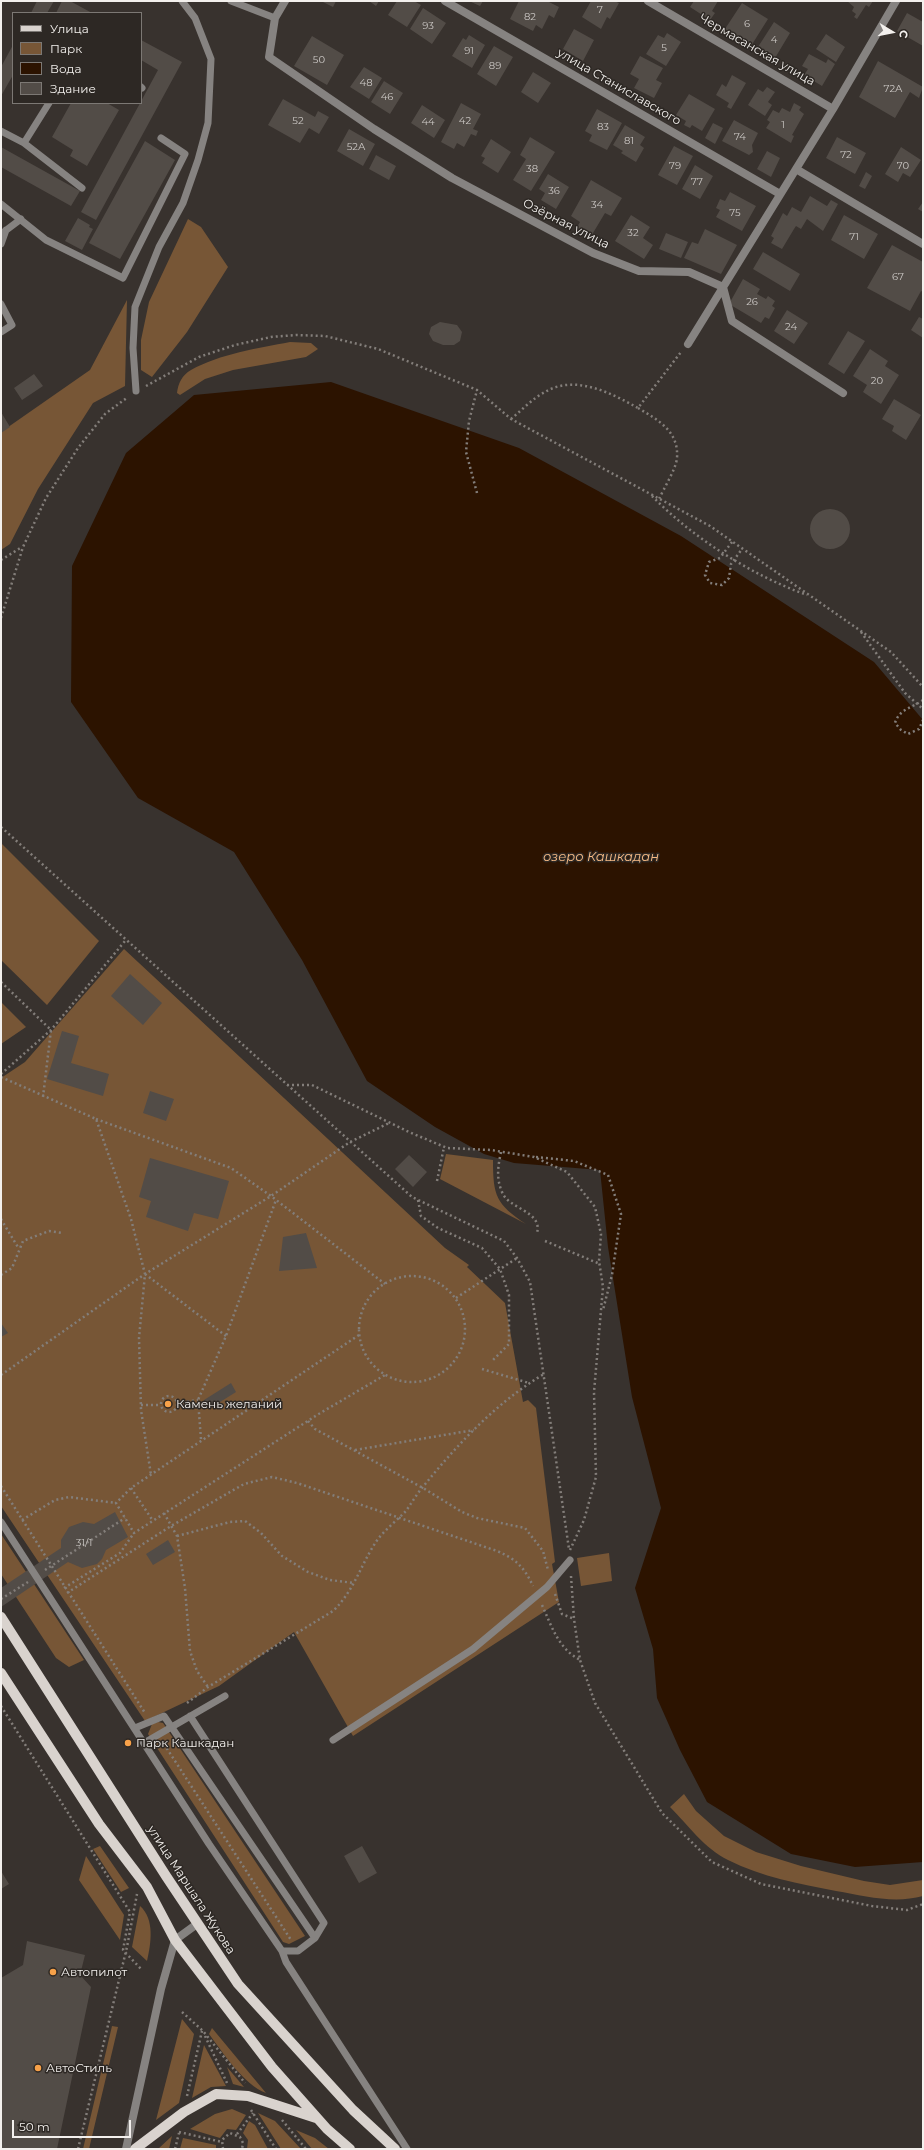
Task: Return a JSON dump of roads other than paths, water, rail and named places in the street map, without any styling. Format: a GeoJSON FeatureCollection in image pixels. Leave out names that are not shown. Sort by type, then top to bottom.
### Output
{"type":"FeatureCollection","features":[{"type":"Feature","properties":{"kind":"main road","name":"улица Маршала Жукова"},"geometry":{"type":"LineString","coordinates":[[1,1617],[197,1924],[242,1990],[353,2110],[396,2149]]}},
{"type":"Feature","properties":{"kind":"main road"},"geometry":{"type":"LineString","coordinates":[[1,1673],[100,1824],[147,1887],[175,1940],[272,2067],[317,2118],[350,2149]]}},
{"type":"Feature","properties":{"kind":"main road"},"geometry":{"type":"LineString","coordinates":[[135,2149],[184,2112],[216,2094],[263,2100],[317,2118]]}},
{"type":"Feature","properties":{"kind":"street"},"geometry":{"type":"LineString","coordinates":[[275,18],[285,1]]}},
{"type":"Feature","properties":{"kind":"street","name":"улица Станиславского"},"geometry":{"type":"LineString","coordinates":[[445,1],[780,194]]}},
{"type":"Feature","properties":{"kind":"street","name":"Чермасанская улица"},"geometry":{"type":"LineString","coordinates":[[648,1],[833,109]]}},
{"type":"Feature","properties":{"kind":"street"},"geometry":{"type":"LineString","coordinates":[[688,344],[833,109],[896,1]]}},
{"type":"Feature","properties":{"kind":"street","name":"Озёрная улица"},"geometry":{"type":"LineString","coordinates":[[275,18],[269,57],[374,129],[452,178],[593,253],[639,271],[689,272],[723,287]]}},
{"type":"Feature","properties":{"kind":"street"},"geometry":{"type":"LineString","coordinates":[[796,169],[923,244]]}},
{"type":"Feature","properties":{"kind":"street"},"geometry":{"type":"LineString","coordinates":[[723,287],[732,321],[843,393]]}},
{"type":"Feature","properties":{"kind":"street"},"geometry":{"type":"LineString","coordinates":[[126,2149],[161,1990],[175,1940],[197,1924]]}},
{"type":"Feature","properties":{"kind":"lane"},"geometry":{"type":"LineString","coordinates":[[136,391],[133,348],[135,307],[159,247],[183,202],[198,160],[208,123],[211,59],[195,18],[182,1]]}},
{"type":"Feature","properties":{"kind":"lane"},"geometry":{"type":"LineString","coordinates":[[231,1],[275,18]]}},
{"type":"Feature","properties":{"kind":"lane"},"geometry":{"type":"LineString","coordinates":[[24,143],[48,104]]}},
{"type":"Feature","properties":{"kind":"lane"},"geometry":{"type":"LineString","coordinates":[[1,131],[24,143],[82,188]]}},
{"type":"Feature","properties":{"kind":"lane"},"geometry":{"type":"LineString","coordinates":[[1,204],[46,240],[123,278],[185,154],[161,138]]}},
{"type":"Feature","properties":{"kind":"lane"},"geometry":{"type":"LineString","coordinates":[[1,244],[4,232],[21,219]]}},
{"type":"Feature","properties":{"kind":"lane"},"geometry":{"type":"LineString","coordinates":[[1,304],[12,324],[1,332]]}},
{"type":"Feature","properties":{"kind":"lane"},"geometry":{"type":"LineString","coordinates":[[1,1522],[209,1844],[282,1951],[286,1962],[407,2149]]}},
{"type":"Feature","properties":{"kind":"lane"},"geometry":{"type":"LineString","coordinates":[[333,1740],[473,1649],[537,1595],[551,1581],[570,1556]]}},
{"type":"Feature","properties":{"kind":"lane"},"geometry":{"type":"LineString","coordinates":[[144,1743],[225,1696]]}},
{"type":"Feature","properties":{"kind":"lane"},"geometry":{"type":"LineString","coordinates":[[135,1728],[164,1716],[315,1938]]}},
{"type":"Feature","properties":{"kind":"lane"},"geometry":{"type":"LineString","coordinates":[[190,1716],[324,1924],[315,1938],[298,1951],[282,1951]]}},
{"type":"Feature","properties":{"kind":"water","name":"озеро Кашкадан"},"geometry":{"type":"Polygon","coordinates":[[[331,382],[519,448],[681,536],[874,662],[923,720],[923,1862],[855,1867],[791,1854],[707,1802],[680,1750],[657,1698],[653,1649],[635,1588],[661,1508],[632,1397],[608,1247],[600,1170],[514,1163],[484,1154],[435,1127],[367,1081],[302,960],[234,852],[138,798],[71,702],[72,566],[126,453],[194,395],[331,382]]]}},
{"type":"Feature","properties":{"kind":"place","name":"Камень желаний"},"geometry":{"type":"Point","coordinates":[168,1404]}},
{"type":"Feature","properties":{"kind":"place","name":"Парк Кашкадан"},"geometry":{"type":"Point","coordinates":[128,1743]}},
{"type":"Feature","properties":{"kind":"place","name":"Автопилот"},"geometry":{"type":"Point","coordinates":[53,1972]}},
{"type":"Feature","properties":{"kind":"place","name":"АвтоСтиль"},"geometry":{"type":"Point","coordinates":[38,2068]}}]}
